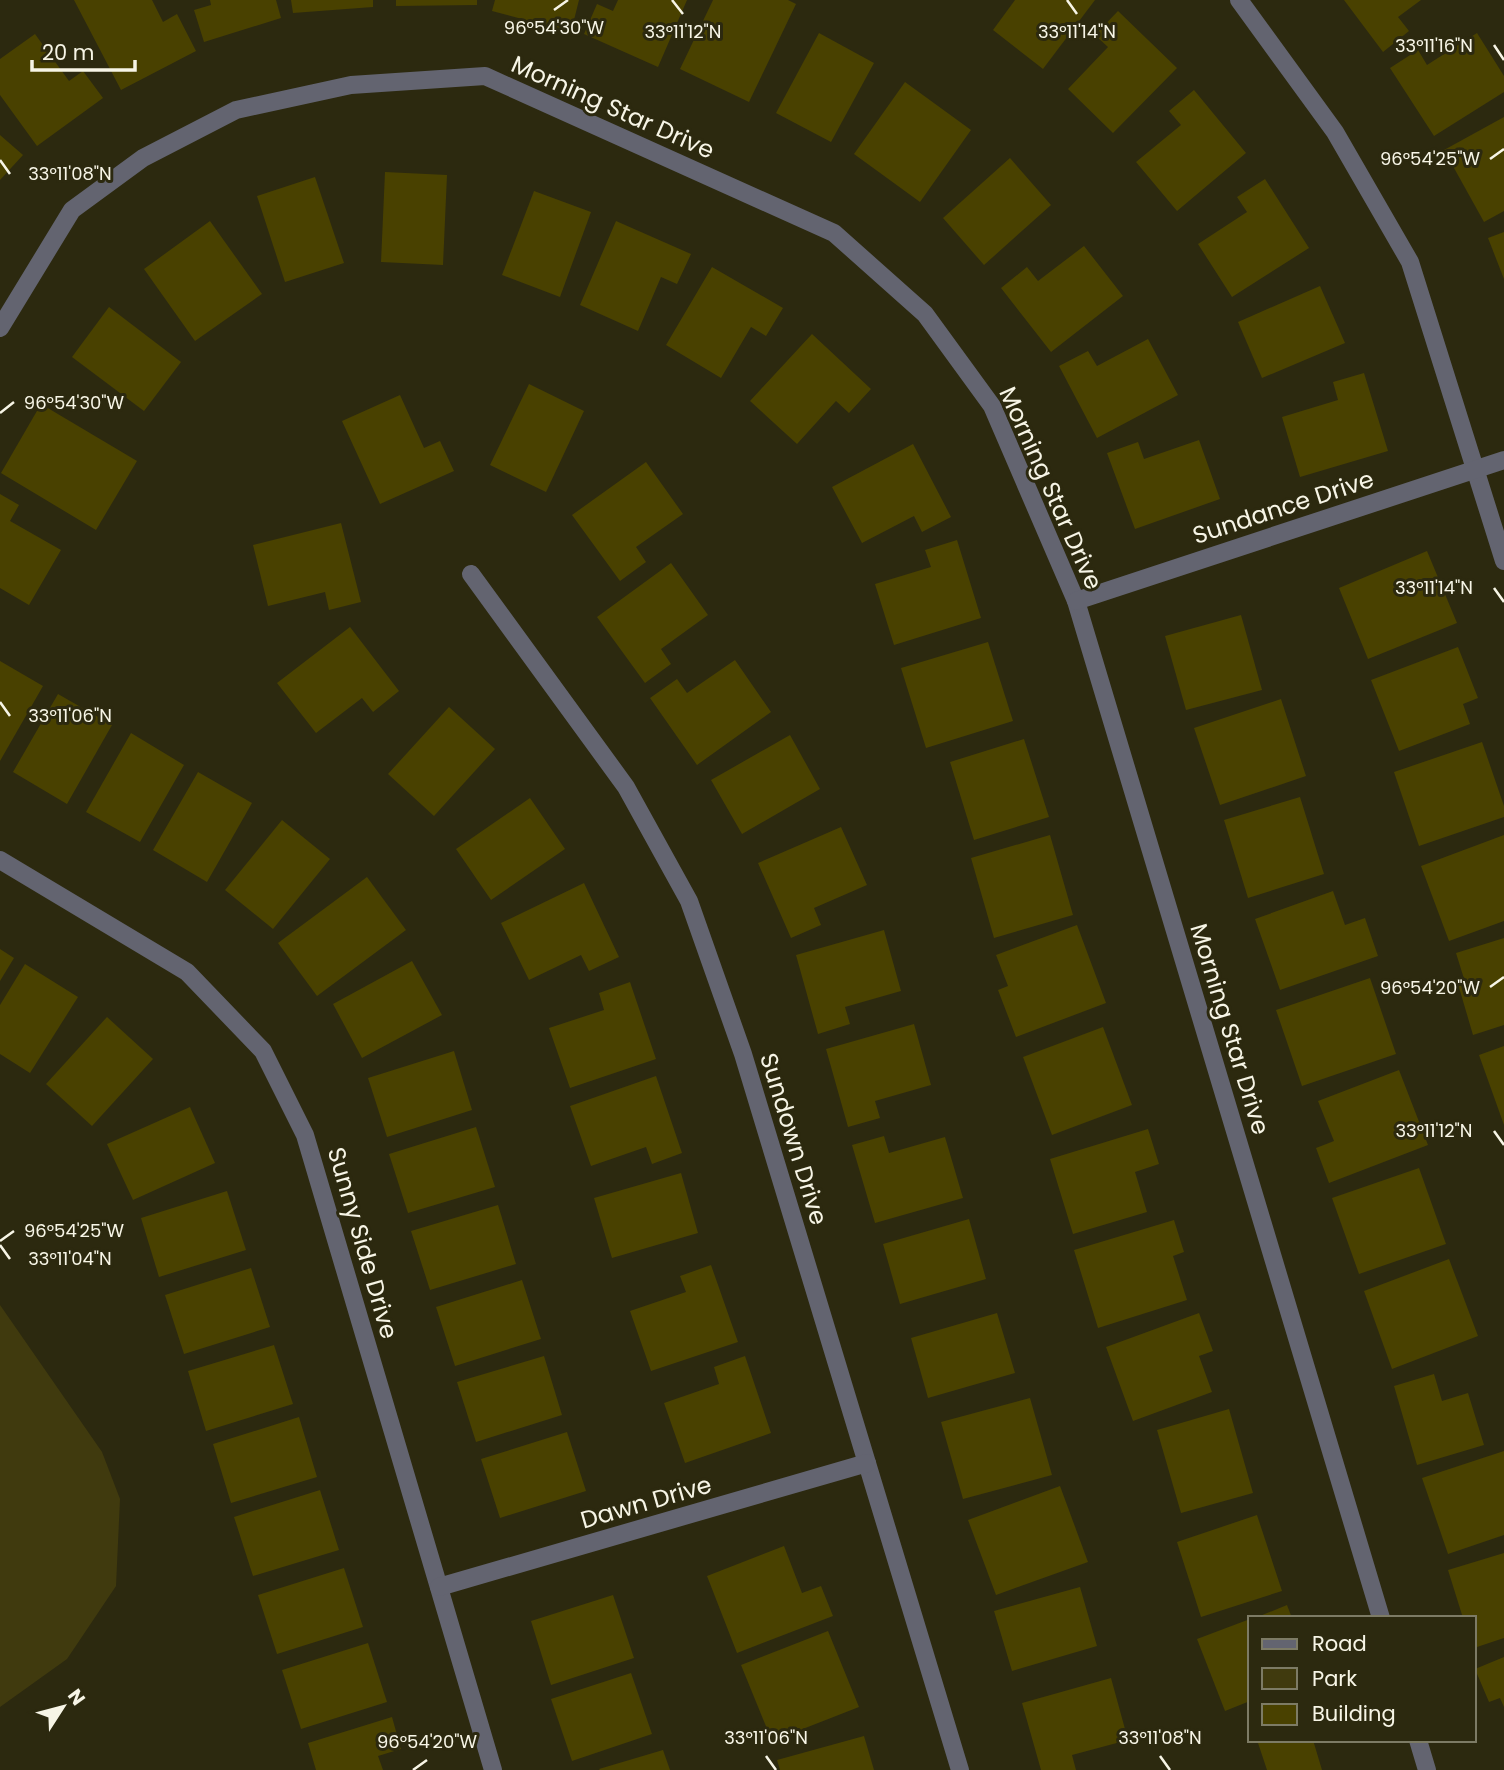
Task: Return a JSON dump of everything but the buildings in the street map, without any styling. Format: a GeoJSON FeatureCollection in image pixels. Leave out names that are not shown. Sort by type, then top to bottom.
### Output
{"type":"FeatureCollection","features":[{"type":"Feature","properties":{"kind":"street"},"geometry":{"type":"LineString","coordinates":[[1239,0],[1335,132],[1410,262],[1504,561]]}},
{"type":"Feature","properties":{"kind":"street","name":"Morning Star Drive"},"geometry":{"type":"LineString","coordinates":[[0,328],[72,210],[144,158],[236,110],[351,85],[485,76],[834,233],[925,314],[992,406],[1076,601],[1380,1616]]}},
{"type":"Feature","properties":{"kind":"street","name":"Sundance Drive"},"geometry":{"type":"LineString","coordinates":[[1076,601],[1504,460]]}},
{"type":"Feature","properties":{"kind":"street","name":"Sundown Drive"},"geometry":{"type":"LineString","coordinates":[[471,574],[626,787],[690,901],[743,1054],[960,1770]]}},
{"type":"Feature","properties":{"kind":"street","name":"Sunny Side Drive"},"geometry":{"type":"LineString","coordinates":[[0,860],[187,972],[263,1051],[306,1135],[493,1770]]}},
{"type":"Feature","properties":{"kind":"street","name":"Dawn Drive"},"geometry":{"type":"LineString","coordinates":[[439,1587],[867,1463]]}},
{"type":"Feature","properties":{"kind":"street"},"geometry":{"type":"LineString","coordinates":[[1419,1742],[1427,1770]]}},
{"type":"Feature","properties":{"kind":"green space"},"geometry":{"type":"Polygon","coordinates":[[[0,1305],[102,1452],[120,1499],[116,1586],[67,1659],[0,1707],[0,1305]]]}}]}
